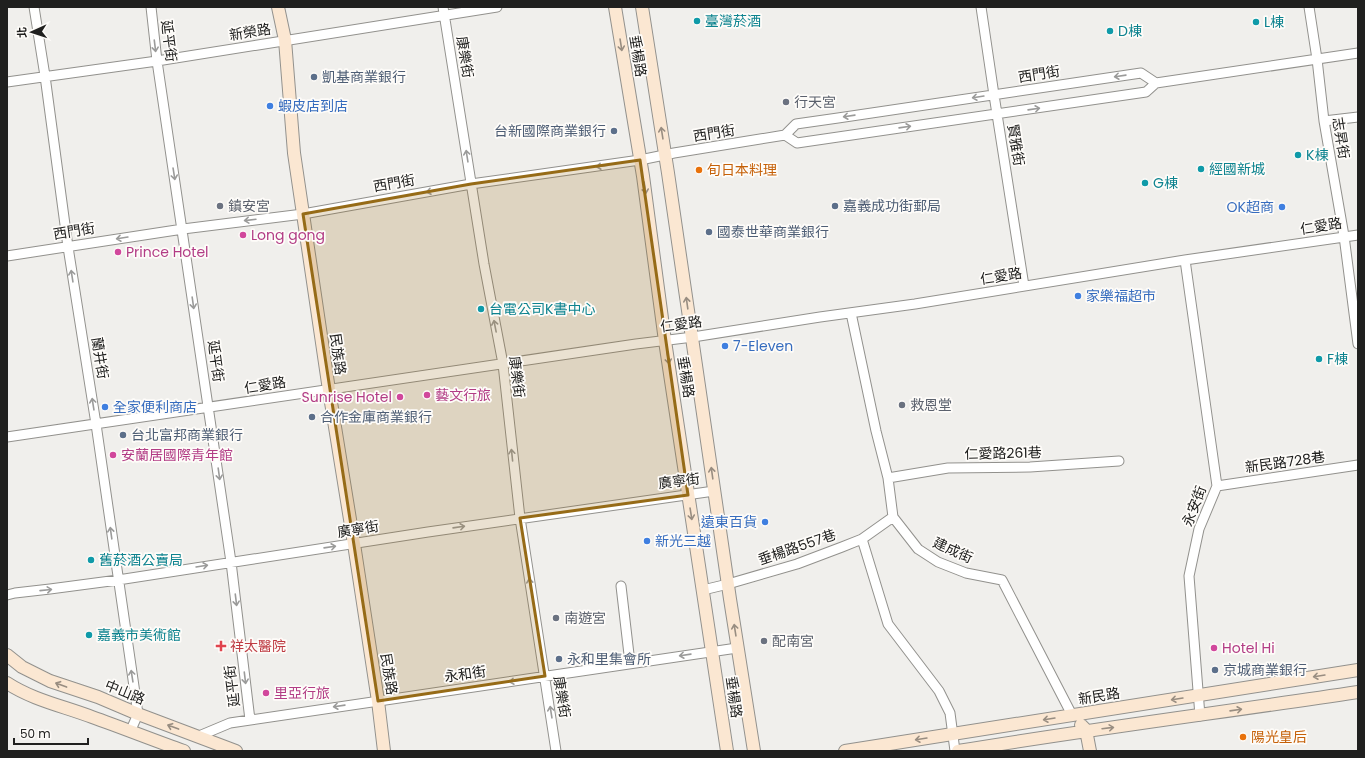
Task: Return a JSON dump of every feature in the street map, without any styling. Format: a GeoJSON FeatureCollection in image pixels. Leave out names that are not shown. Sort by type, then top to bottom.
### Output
{"type":"FeatureCollection","features":[{"type":"Feature","properties":{"kind":"street","name":"蘭井街"},"geometry":{"type":"LineString","coordinates":[[34,7],[45,76],[68,247],[96,424],[138,714]]}},
{"type":"Feature","properties":{"kind":"street","name":"延平街"},"geometry":{"type":"LineString","coordinates":[[150,7],[231,562],[250,720]]}},
{"type":"Feature","properties":{"kind":"street","name":"民族路"},"geometry":{"type":"LineString","coordinates":[[278,7],[285,40],[294,153],[329,390],[378,701],[384,751]]}},
{"type":"Feature","properties":{"kind":"street","name":"新榮路"},"geometry":{"type":"LineString","coordinates":[[7,82],[157,61],[285,40],[443,11],[497,7]]}},
{"type":"Feature","properties":{"kind":"street","name":"垂楊路"},"geometry":{"type":"LineString","coordinates":[[615,7],[640,160],[665,341],[727,751]]}},
{"type":"Feature","properties":{"kind":"street","name":"垂楊路"},"geometry":{"type":"LineString","coordinates":[[642,7],[666,155],[714,491],[754,751]]}},
{"type":"Feature","properties":{"kind":"street","name":"賢雅街"},"geometry":{"type":"LineString","coordinates":[[981,7],[996,114],[1024,286]]}},
{"type":"Feature","properties":{"kind":"street","name":"志昇街"},"geometry":{"type":"LineString","coordinates":[[1309,7],[1317,59],[1324,122],[1344,236],[1358,344]]}},
{"type":"Feature","properties":{"kind":"street","name":"康樂街"},"geometry":{"type":"LineString","coordinates":[[443,11],[484,264],[503,364],[520,518],[556,751]]}},
{"type":"Feature","properties":{"kind":"street"},"geometry":{"type":"LineString","coordinates":[[786,135],[797,143],[1146,92],[1156,83],[1358,53]]}},
{"type":"Feature","properties":{"kind":"street","name":"西門街"},"geometry":{"type":"LineString","coordinates":[[7,256],[183,229],[303,214],[471,184],[640,160],[786,135],[796,124],[1141,73],[1156,83]]}},
{"type":"Feature","properties":{"kind":"street"},"geometry":{"type":"LineString","coordinates":[[1324,122],[1358,117]]}},
{"type":"Feature","properties":{"kind":"street","name":"仁愛路"},"geometry":{"type":"LineString","coordinates":[[7,437],[915,304],[1185,260],[1358,235]]}},
{"type":"Feature","properties":{"kind":"street","name":"永安街"},"geometry":{"type":"LineString","coordinates":[[1185,260],[1217,486],[1199,529],[1189,576],[1200,716]]}},
{"type":"Feature","properties":{"kind":"street","name":"建成街"},"geometry":{"type":"LineString","coordinates":[[851,313],[876,431],[888,478],[894,517],[918,549],[938,562],[966,573],[1002,580],[1072,716]]}},
{"type":"Feature","properties":{"kind":"street","name":"仁愛路261巷"},"geometry":{"type":"LineString","coordinates":[[888,478],[948,468],[1030,467],[1119,461]]}},
{"type":"Feature","properties":{"kind":"street","name":"新民路728巷"},"geometry":{"type":"LineString","coordinates":[[1217,486],[1358,465]]}},
{"type":"Feature","properties":{"kind":"street","name":"廣寧街"},"geometry":{"type":"LineString","coordinates":[[7,595],[118,580],[520,518],[714,491]]}},
{"type":"Feature","properties":{"kind":"street","name":"垂楊路557巷"},"geometry":{"type":"LineString","coordinates":[[703,590],[797,564],[862,539],[894,517]]}},
{"type":"Feature","properties":{"kind":"street"},"geometry":{"type":"LineString","coordinates":[[862,539],[888,624],[939,691],[950,713],[954,734],[955,751]]}},
{"type":"Feature","properties":{"kind":"street"},"geometry":{"type":"LineString","coordinates":[[621,586],[630,663]]}},
{"type":"Feature","properties":{"kind":"street","name":"永和街"},"geometry":{"type":"LineString","coordinates":[[199,736],[230,723],[738,648]]}},
{"type":"Feature","properties":{"kind":"street","name":"中山路"},"geometry":{"type":"LineString","coordinates":[[7,655],[22,667],[45,679],[98,697],[138,714],[236,751]]}},
{"type":"Feature","properties":{"kind":"street","name":"新民路"},"geometry":{"type":"LineString","coordinates":[[845,751],[1358,670]]}},
{"type":"Feature","properties":{"kind":"street"},"geometry":{"type":"LineString","coordinates":[[7,683],[40,700],[91,716],[130,732],[184,751]]}},
{"type":"Feature","properties":{"kind":"street"},"geometry":{"type":"LineString","coordinates":[[958,751],[1086,730],[1200,716],[1358,692]]}},
{"type":"Feature","properties":{"kind":"street"},"geometry":{"type":"LineString","coordinates":[[130,732],[138,714]]}},
{"type":"Feature","properties":{"kind":"street"},"geometry":{"type":"LineString","coordinates":[[1072,716],[1086,730],[1090,751]]}},
{"type":"Feature","properties":{"kind":"street"},"geometry":{"type":"LineString","coordinates":[[189,751],[199,736]]}},
{"type":"Feature","properties":{"kind":"highlighted area"},"geometry":{"type":"Polygon","coordinates":[[[640,160],[688,495],[520,518],[545,676],[378,701],[303,214],[471,184],[640,160]]]}},
{"type":"Feature","properties":{"kind":"place","name":"臺灣菸酒"},"geometry":{"type":"Point","coordinates":[697,21]}},
{"type":"Feature","properties":{"kind":"place","name":"L棟"},"geometry":{"type":"Point","coordinates":[1256,22]}},
{"type":"Feature","properties":{"kind":"place","name":"D棟"},"geometry":{"type":"Point","coordinates":[1110,31]}},
{"type":"Feature","properties":{"kind":"place","name":"凱基商業銀行"},"geometry":{"type":"Point","coordinates":[314,77]}},
{"type":"Feature","properties":{"kind":"place","name":"行天宮"},"geometry":{"type":"Point","coordinates":[786,102]}},
{"type":"Feature","properties":{"kind":"place","name":"蝦皮店到店"},"geometry":{"type":"Point","coordinates":[270,106]}},
{"type":"Feature","properties":{"kind":"place","name":"台新國際商業銀行"},"geometry":{"type":"Point","coordinates":[614,131]}},
{"type":"Feature","properties":{"kind":"place","name":"K棟"},"geometry":{"type":"Point","coordinates":[1298,155]}},
{"type":"Feature","properties":{"kind":"place","name":"經國新城"},"geometry":{"type":"Point","coordinates":[1201,169]}},
{"type":"Feature","properties":{"kind":"place","name":"旬日本料理"},"geometry":{"type":"Point","coordinates":[699,170]}},
{"type":"Feature","properties":{"kind":"place","name":"G棟"},"geometry":{"type":"Point","coordinates":[1145,183]}},
{"type":"Feature","properties":{"kind":"place","name":"鎮安宮"},"geometry":{"type":"Point","coordinates":[220,206]}},
{"type":"Feature","properties":{"kind":"place","name":"嘉義成功街郵局"},"geometry":{"type":"Point","coordinates":[835,206]}},
{"type":"Feature","properties":{"kind":"place","name":"OK超商"},"geometry":{"type":"Point","coordinates":[1282,207]}},
{"type":"Feature","properties":{"kind":"place","name":"國泰世華商業銀行"},"geometry":{"type":"Point","coordinates":[709,232]}},
{"type":"Feature","properties":{"kind":"place","name":"Long gong"},"geometry":{"type":"Point","coordinates":[243,235]}},
{"type":"Feature","properties":{"kind":"place","name":"Prince Hotel"},"geometry":{"type":"Point","coordinates":[118,252]}},
{"type":"Feature","properties":{"kind":"place","name":"家樂福超市"},"geometry":{"type":"Point","coordinates":[1078,296]}},
{"type":"Feature","properties":{"kind":"place","name":"台電公司K書中心"},"geometry":{"type":"Point","coordinates":[481,309]}},
{"type":"Feature","properties":{"kind":"place","name":"7-Eleven"},"geometry":{"type":"Point","coordinates":[725,346]}},
{"type":"Feature","properties":{"kind":"place","name":"F棟"},"geometry":{"type":"Point","coordinates":[1319,359]}},
{"type":"Feature","properties":{"kind":"place","name":"藝文行旅"},"geometry":{"type":"Point","coordinates":[427,395]}},
{"type":"Feature","properties":{"kind":"place","name":"Sunrise Hotel"},"geometry":{"type":"Point","coordinates":[400,397]}},
{"type":"Feature","properties":{"kind":"place","name":"救恩堂"},"geometry":{"type":"Point","coordinates":[902,405]}},
{"type":"Feature","properties":{"kind":"place","name":"全家便利商店"},"geometry":{"type":"Point","coordinates":[105,407]}},
{"type":"Feature","properties":{"kind":"place","name":"合作金庫商業銀行"},"geometry":{"type":"Point","coordinates":[312,417]}},
{"type":"Feature","properties":{"kind":"place","name":"台北富邦商業銀行"},"geometry":{"type":"Point","coordinates":[123,435]}},
{"type":"Feature","properties":{"kind":"place","name":"安蘭居國際青年館"},"geometry":{"type":"Point","coordinates":[113,455]}},
{"type":"Feature","properties":{"kind":"place","name":"遠東百貨"},"geometry":{"type":"Point","coordinates":[765,522]}},
{"type":"Feature","properties":{"kind":"place","name":"新光三越"},"geometry":{"type":"Point","coordinates":[647,541]}},
{"type":"Feature","properties":{"kind":"place","name":"舊菸酒公賣局"},"geometry":{"type":"Point","coordinates":[91,560]}},
{"type":"Feature","properties":{"kind":"place","name":"南遊宮"},"geometry":{"type":"Point","coordinates":[556,618]}},
{"type":"Feature","properties":{"kind":"place","name":"嘉義市美術館"},"geometry":{"type":"Point","coordinates":[89,635]}},
{"type":"Feature","properties":{"kind":"place","name":"配南宮"},"geometry":{"type":"Point","coordinates":[764,641]}},
{"type":"Feature","properties":{"kind":"place","name":"祥太醫院"},"geometry":{"type":"Point","coordinates":[221,646]}},
{"type":"Feature","properties":{"kind":"place","name":"Hotel Hi"},"geometry":{"type":"Point","coordinates":[1214,648]}},
{"type":"Feature","properties":{"kind":"place","name":"永和里集會所"},"geometry":{"type":"Point","coordinates":[559,659]}},
{"type":"Feature","properties":{"kind":"place","name":"京城商業銀行"},"geometry":{"type":"Point","coordinates":[1215,670]}},
{"type":"Feature","properties":{"kind":"place","name":"里亞行旅"},"geometry":{"type":"Point","coordinates":[266,693]}},
{"type":"Feature","properties":{"kind":"place","name":"陽光皇后"},"geometry":{"type":"Point","coordinates":[1243,737]}}]}
